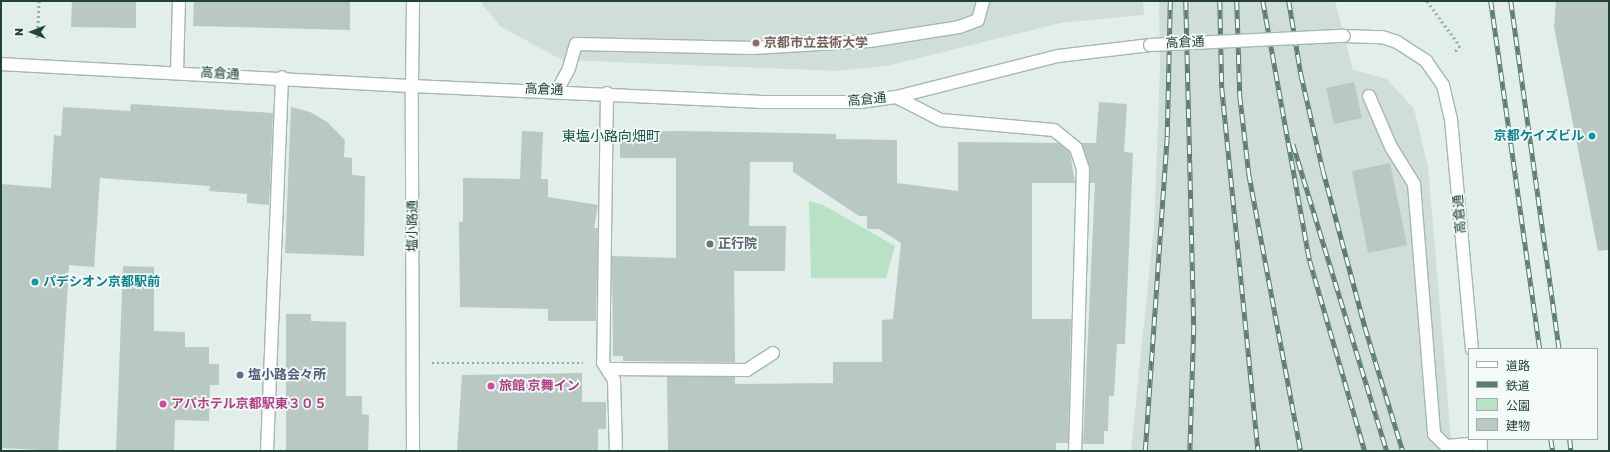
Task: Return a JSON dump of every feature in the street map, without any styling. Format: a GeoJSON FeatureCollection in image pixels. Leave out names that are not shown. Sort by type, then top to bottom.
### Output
{"type":"FeatureCollection","features":[{"type":"Feature","properties":{"kind":"street"},"geometry":{"type":"LineString","coordinates":[[177,72],[179,1]]}},
{"type":"Feature","properties":{"kind":"street","name":"塩小路通"},"geometry":{"type":"LineString","coordinates":[[413,1],[413,451]]}},
{"type":"Feature","properties":{"kind":"street"},"geometry":{"type":"LineString","coordinates":[[557,91],[569,68],[576,44],[760,48],[870,41],[959,27],[978,20],[983,1]]}},
{"type":"Feature","properties":{"kind":"street","name":"高倉通"},"geometry":{"type":"LineString","coordinates":[[1,64],[282,77],[412,86],[821,103],[896,97],[1058,56],[1150,45],[1344,36],[1382,37],[1397,42],[1426,61],[1443,85],[1452,119],[1472,348]]}},
{"type":"Feature","properties":{"kind":"street"},"geometry":{"type":"LineString","coordinates":[[267,451],[282,77]]}},
{"type":"Feature","properties":{"kind":"street"},"geometry":{"type":"LineString","coordinates":[[607,93],[606,366],[614,380],[616,451]]}},
{"type":"Feature","properties":{"kind":"street"},"geometry":{"type":"LineString","coordinates":[[1369,96],[1391,147],[1414,184],[1434,434],[1446,446],[1481,444]]}},
{"type":"Feature","properties":{"kind":"street"},"geometry":{"type":"LineString","coordinates":[[896,97],[941,120],[1054,130],[1076,148],[1083,169],[1075,451]]}},
{"type":"Feature","properties":{"kind":"street"},"geometry":{"type":"LineString","coordinates":[[606,366],[747,370],[774,353]]}},
{"type":"Feature","properties":{"kind":"path"},"geometry":{"type":"LineString","coordinates":[[38,38],[39,1]]}},
{"type":"Feature","properties":{"kind":"path"},"geometry":{"type":"LineString","coordinates":[[1428,1],[1460,46],[1454,54]]}},
{"type":"Feature","properties":{"kind":"path"},"geometry":{"type":"LineString","coordinates":[[413,363],[606,366]]}},
{"type":"Feature","properties":{"kind":"shaded area","name":"京都市立芸術大学"},"geometry":{"type":"Polygon","coordinates":[[[480,1],[1143,1],[1144,15],[1060,23],[891,65],[839,71],[562,60],[500,26],[480,1]]]}},
{"type":"Feature","properties":{"kind":"shaded area"},"geometry":{"type":"Polygon","coordinates":[[[1159,1],[1335,1],[1353,70],[1387,79],[1414,109],[1428,167],[1452,451],[1131,451],[1154,226],[1160,69],[1159,1]]]}},
{"type":"Feature","properties":{"kind":"green space"},"geometry":{"type":"Polygon","coordinates":[[[809,201],[823,205],[895,246],[886,278],[811,278],[809,201]]]}},
{"type":"Feature","properties":{"kind":"building"},"geometry":{"type":"Polygon","coordinates":[[[72,1],[136,1],[136,28],[71,27],[72,1]]]}},
{"type":"Feature","properties":{"kind":"building"},"geometry":{"type":"Polygon","coordinates":[[[194,1],[350,1],[350,30],[193,26],[194,1]]]}},
{"type":"Feature","properties":{"kind":"building","name":"京都ケイズビル"},"geometry":{"type":"Polygon","coordinates":[[[1556,1],[1609,1],[1609,250],[1598,251],[1554,27],[1556,1]]]}},
{"type":"Feature","properties":{"kind":"building"},"geometry":{"type":"Polygon","coordinates":[[[1354,82],[1362,118],[1334,124],[1326,88],[1354,82]]]}},
{"type":"Feature","properties":{"kind":"building"},"geometry":{"type":"Polygon","coordinates":[[[1099,102],[1127,104],[1124,152],[1133,153],[1125,344],[1117,344],[1114,396],[1109,396],[1108,431],[1104,431],[1104,444],[1083,444],[1095,183],[1090,183],[1090,167],[1081,143],[1096,143],[1099,102]]]}},
{"type":"Feature","properties":{"kind":"building"},"geometry":{"type":"Polygon","coordinates":[[[131,104],[273,113],[269,205],[247,203],[247,194],[209,191],[210,186],[100,178],[94,267],[69,265],[58,451],[1,448],[1,184],[51,188],[54,135],[61,136],[63,107],[130,111],[131,104]]]}},
{"type":"Feature","properties":{"kind":"building"},"geometry":{"type":"Polygon","coordinates":[[[291,107],[310,112],[327,122],[345,140],[344,157],[352,158],[352,175],[365,176],[364,256],[285,253],[291,107]]]}},
{"type":"Feature","properties":{"kind":"building"},"geometry":{"type":"Polygon","coordinates":[[[522,131],[543,132],[541,179],[548,179],[548,197],[598,205],[594,228],[598,228],[596,321],[548,321],[548,309],[460,307],[459,222],[463,222],[463,178],[520,179],[522,131]]]}},
{"type":"Feature","properties":{"kind":"building"},"geometry":{"type":"Polygon","coordinates":[[[680,131],[836,134],[836,139],[897,140],[897,183],[958,191],[958,142],[1058,143],[1070,152],[1075,183],[1032,183],[1032,319],[1071,319],[1068,443],[1056,443],[1056,451],[668,451],[667,377],[735,377],[735,384],[833,383],[833,362],[882,362],[882,320],[893,319],[901,243],[879,229],[867,229],[867,216],[859,216],[793,172],[793,162],[750,162],[749,226],[786,226],[785,271],[734,271],[735,362],[623,361],[623,356],[613,356],[612,256],[676,258],[676,158],[620,158],[620,132],[680,131]]]}},
{"type":"Feature","properties":{"kind":"building"},"geometry":{"type":"Polygon","coordinates":[[[1390,163],[1407,245],[1368,253],[1352,171],[1390,163]]]}},
{"type":"Feature","properties":{"kind":"building"},"geometry":{"type":"Polygon","coordinates":[[[123,266],[154,267],[154,331],[185,332],[185,347],[209,347],[209,364],[219,364],[219,385],[210,385],[209,421],[175,420],[174,451],[116,451],[123,266]]]}},
{"type":"Feature","properties":{"kind":"building"},"geometry":{"type":"Polygon","coordinates":[[[286,314],[311,314],[311,321],[346,322],[346,396],[362,396],[362,414],[369,415],[368,451],[286,451],[286,314]]]}},
{"type":"Feature","properties":{"kind":"building"},"geometry":{"type":"Polygon","coordinates":[[[582,373],[582,402],[606,402],[606,429],[598,429],[598,451],[457,451],[462,375],[582,373]]]}},
{"type":"Feature","properties":{"kind":"railway"},"geometry":{"type":"LineString","coordinates":[[1145,451],[1167,136],[1170,1]]}},
{"type":"Feature","properties":{"kind":"railway"},"geometry":{"type":"LineString","coordinates":[[1186,1],[1194,326],[1190,451]]}},
{"type":"Feature","properties":{"kind":"railway"},"geometry":{"type":"LineString","coordinates":[[1220,1],[1222,88],[1258,451]]}},
{"type":"Feature","properties":{"kind":"railway"},"geometry":{"type":"LineString","coordinates":[[1237,1],[1240,96],[1249,174],[1301,451]]}},
{"type":"Feature","properties":{"kind":"railway"},"geometry":{"type":"LineString","coordinates":[[1263,1],[1310,261],[1365,451]]}},
{"type":"Feature","properties":{"kind":"railway"},"geometry":{"type":"LineString","coordinates":[[1289,1],[1301,74],[1323,170],[1365,327],[1403,451]]}},
{"type":"Feature","properties":{"kind":"railway"},"geometry":{"type":"LineString","coordinates":[[1491,1],[1540,348]]}},
{"type":"Feature","properties":{"kind":"railway"},"geometry":{"type":"LineString","coordinates":[[1511,1],[1559,348]]}},
{"type":"Feature","properties":{"kind":"railway"},"geometry":{"type":"LineString","coordinates":[[1293,144],[1387,451]]}},
{"type":"Feature","properties":{"kind":"railway"},"geometry":{"type":"LineString","coordinates":[[1551,440],[1553,451]]}},
{"type":"Feature","properties":{"kind":"railway"},"geometry":{"type":"LineString","coordinates":[[1570,440],[1571,451]]}},
{"type":"Feature","properties":{"kind":"place","name":"京都市立芸術大学"},"geometry":{"type":"Point","coordinates":[756,43]}},
{"type":"Feature","properties":{"kind":"place","name":"京都ケイズビル"},"geometry":{"type":"Point","coordinates":[1592,136]}},
{"type":"Feature","properties":{"kind":"place","name":"正行院"},"geometry":{"type":"Point","coordinates":[710,244]}},
{"type":"Feature","properties":{"kind":"place","name":"パデシオン京都駅前"},"geometry":{"type":"Point","coordinates":[35,282]}},
{"type":"Feature","properties":{"kind":"place","name":"塩小路会々所"},"geometry":{"type":"Point","coordinates":[240,375]}},
{"type":"Feature","properties":{"kind":"place","name":"旅館 京舞イン"},"geometry":{"type":"Point","coordinates":[491,386]}},
{"type":"Feature","properties":{"kind":"place","name":"アパホテル京都駅東３０５"},"geometry":{"type":"Point","coordinates":[163,404]}},
{"type":"Feature","properties":{"kind":"district","name":"東塩小路向畑町"},"geometry":{"type":"Point","coordinates":[611,137]}}]}
